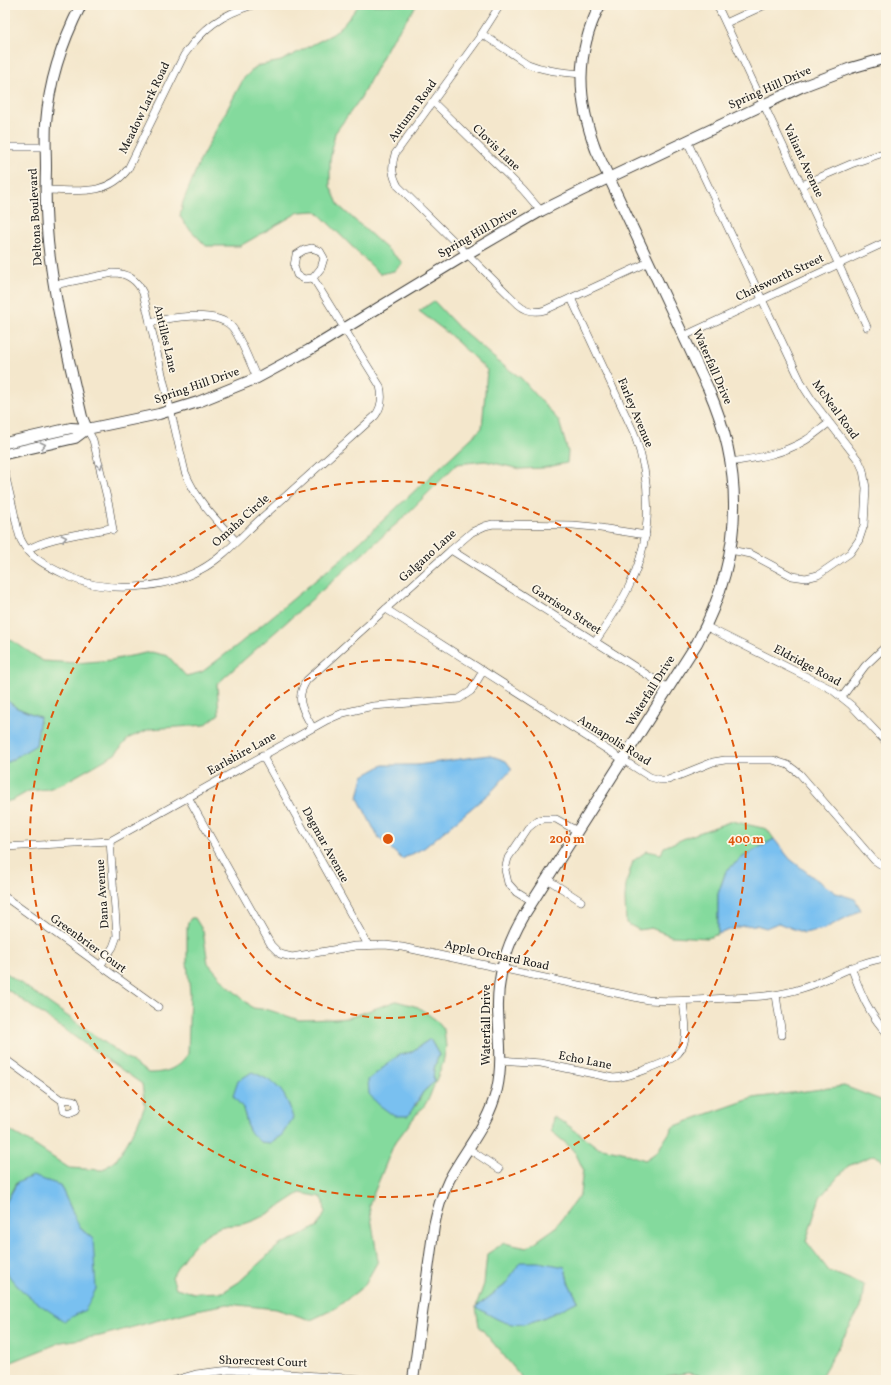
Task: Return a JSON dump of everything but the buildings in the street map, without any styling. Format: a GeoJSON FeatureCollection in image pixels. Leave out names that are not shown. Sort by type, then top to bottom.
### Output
{"type":"FeatureCollection","features":[{"type":"Feature","properties":{"kind":"main road","name":"Deltona Boulevard"},"geometry":{"type":"LineString","coordinates":[[81,5],[64,41],[57,62],[48,103],[45,190],[47,231],[54,285],[60,319],[82,416],[87,429]]}},
{"type":"Feature","properties":{"kind":"main road","name":"Waterfall Drive"},"geometry":{"type":"LineString","coordinates":[[413,1380],[437,1212],[449,1181],[479,1133],[493,1103],[497,1088],[501,1060],[498,1002],[502,968],[511,939],[517,926],[547,878],[697,643],[720,591],[730,550],[734,511],[734,491],[731,462],[724,430],[715,404],[684,336],[596,150],[587,122],[582,96],[582,57],[590,26],[600,5]]}},
{"type":"Feature","properties":{"kind":"main road","name":"Spring Hill Drive"},"geometry":{"type":"LineString","coordinates":[[5,443],[71,428],[87,429],[170,411],[226,392],[257,378],[309,350],[467,254],[541,212],[764,104],[825,77],[886,58]]}},
{"type":"Feature","properties":{"kind":"main road","name":"Spring Hill Drive"},"geometry":{"type":"LineString","coordinates":[[5,454],[75,438],[87,429]]}},
{"type":"Feature","properties":{"kind":"street","name":"Meadow Lark Road"},"geometry":{"type":"LineString","coordinates":[[45,190],[96,190],[108,186],[122,176],[128,169],[184,55],[199,36],[209,27],[232,12],[245,6],[253,5]]}},
{"type":"Feature","properties":{"kind":"street","name":"Autumn Road"},"geometry":{"type":"LineString","coordinates":[[500,5],[482,34],[395,154],[392,174],[398,186],[518,304],[527,310],[540,312],[571,298]]}},
{"type":"Feature","properties":{"kind":"street","name":"Valiant Avenue"},"geometry":{"type":"LineString","coordinates":[[717,5],[867,327]]}},
{"type":"Feature","properties":{"kind":"street"},"geometry":{"type":"LineString","coordinates":[[726,23],[764,5]]}},
{"type":"Feature","properties":{"kind":"street"},"geometry":{"type":"LineString","coordinates":[[482,34],[528,64],[546,70],[581,74]]}},
{"type":"Feature","properties":{"kind":"street","name":"Clovis Lane"},"geometry":{"type":"LineString","coordinates":[[433,102],[523,190],[541,212]]}},
{"type":"Feature","properties":{"kind":"street","name":"McNeal Road"},"geometry":{"type":"LineString","coordinates":[[686,141],[803,386],[829,423],[859,461],[865,479],[866,488],[864,525],[859,540],[850,553],[813,577],[806,578],[792,576],[751,554],[730,550]]}},
{"type":"Feature","properties":{"kind":"street"},"geometry":{"type":"LineString","coordinates":[[5,147],[46,147]]}},
{"type":"Feature","properties":{"kind":"street"},"geometry":{"type":"LineString","coordinates":[[802,185],[851,164],[886,152]]}},
{"type":"Feature","properties":{"kind":"street","name":"Chatsworth Street"},"geometry":{"type":"LineString","coordinates":[[684,336],[838,263],[886,242]]}},
{"type":"Feature","properties":{"kind":"street"},"geometry":{"type":"LineString","coordinates":[[312,248],[320,251],[324,258],[321,268],[313,278],[304,278],[297,275],[294,266],[296,255],[304,250],[312,248]]}},
{"type":"Feature","properties":{"kind":"street"},"geometry":{"type":"LineString","coordinates":[[571,298],[649,262]]}},
{"type":"Feature","properties":{"kind":"street","name":"Antilles Lane"},"geometry":{"type":"LineString","coordinates":[[54,285],[113,273],[127,275],[141,287],[144,293],[182,461],[189,482],[202,504],[236,541]]}},
{"type":"Feature","properties":{"kind":"street","name":"Omaha Circle"},"geometry":{"type":"LineString","coordinates":[[5,473],[21,541],[35,558],[73,579],[98,586],[143,586],[188,576],[211,563],[379,411],[382,399],[380,386],[313,278]]}},
{"type":"Feature","properties":{"kind":"street","name":"Farley Avenue"},"geometry":{"type":"LineString","coordinates":[[571,298],[640,449],[647,484],[648,501],[646,535],[638,566],[623,599],[595,642]]}},
{"type":"Feature","properties":{"kind":"street"},"geometry":{"type":"LineString","coordinates":[[150,323],[164,319],[192,316],[214,318],[226,323],[235,332],[257,378]]}},
{"type":"Feature","properties":{"kind":"street"},"geometry":{"type":"LineString","coordinates":[[731,462],[779,453],[807,440],[829,423]]}},
{"type":"Feature","properties":{"kind":"street"},"geometry":{"type":"LineString","coordinates":[[28,550],[37,544],[110,528],[113,530],[109,506],[93,440],[87,429]]}},
{"type":"Feature","properties":{"kind":"street","name":"Galgano Lane"},"geometry":{"type":"LineString","coordinates":[[312,727],[301,706],[300,696],[303,686],[307,680],[472,532],[493,524],[573,525],[646,535]]}},
{"type":"Feature","properties":{"kind":"street","name":"Garrison Street"},"geometry":{"type":"LineString","coordinates":[[451,550],[668,688]]}},
{"type":"Feature","properties":{"kind":"street","name":"Annapolis Road"},"geometry":{"type":"LineString","coordinates":[[386,609],[650,777],[661,780],[672,778],[719,761],[773,760],[788,764],[800,774],[874,860],[886,868]]}},
{"type":"Feature","properties":{"kind":"street","name":"Eldridge Road"},"geometry":{"type":"LineString","coordinates":[[705,626],[842,697],[857,710],[886,742]]}},
{"type":"Feature","properties":{"kind":"street"},"geometry":{"type":"LineString","coordinates":[[842,697],[865,666],[886,646]]}},
{"type":"Feature","properties":{"kind":"street","name":"Earlshire Lane"},"geometry":{"type":"LineString","coordinates":[[5,847],[110,841],[327,720],[358,709],[373,706],[459,699],[471,691],[483,671]]}},
{"type":"Feature","properties":{"kind":"street","name":"Dagmar Avenue"},"geometry":{"type":"LineString","coordinates":[[262,755],[368,945]]}},
{"type":"Feature","properties":{"kind":"street","name":"Apple Orchard Road"},"geometry":{"type":"LineString","coordinates":[[188,797],[271,945],[275,950],[286,956],[292,957],[368,945],[402,947],[648,1000],[683,1001],[776,995],[802,989],[851,967],[886,958]]}},
{"type":"Feature","properties":{"kind":"street"},"geometry":{"type":"LineString","coordinates":[[532,902],[516,892],[508,883],[505,870],[508,858],[528,828],[538,820],[544,818],[556,819],[577,831]]}},
{"type":"Feature","properties":{"kind":"street","name":"Dana Avenue"},"geometry":{"type":"LineString","coordinates":[[100,966],[113,947],[116,936],[110,841]]}},
{"type":"Feature","properties":{"kind":"street"},"geometry":{"type":"LineString","coordinates":[[547,878],[582,901]]}},
{"type":"Feature","properties":{"kind":"street","name":"Greenbrier Court"},"geometry":{"type":"LineString","coordinates":[[5,897],[158,1008]]}},
{"type":"Feature","properties":{"kind":"street"},"geometry":{"type":"LineString","coordinates":[[851,967],[867,1006],[873,1017],[886,1032]]}},
{"type":"Feature","properties":{"kind":"street"},"geometry":{"type":"LineString","coordinates":[[776,995],[782,1035]]}},
{"type":"Feature","properties":{"kind":"street","name":"Echo Lane"},"geometry":{"type":"LineString","coordinates":[[501,1060],[541,1063],[613,1078],[625,1077],[668,1060],[679,1052],[683,1046],[685,1038],[683,1001]]}},
{"type":"Feature","properties":{"kind":"street"},"geometry":{"type":"LineString","coordinates":[[5,1059],[62,1100]]}},
{"type":"Feature","properties":{"kind":"street"},"geometry":{"type":"LineString","coordinates":[[469,1150],[499,1169]]}},
{"type":"Feature","properties":{"kind":"street","name":"Shorecrest Court"},"geometry":{"type":"LineString","coordinates":[[174,1380],[196,1374],[230,1370],[285,1377],[375,1380]]}},
{"type":"Feature","properties":{"kind":"green space"},"geometry":{"type":"Polygon","coordinates":[[[359,5],[417,5],[391,41],[360,99],[335,133],[330,161],[330,186],[339,206],[403,263],[394,271],[380,274],[316,211],[299,212],[240,246],[206,246],[185,224],[180,216],[183,202],[201,158],[244,78],[257,66],[281,61],[333,34],[344,24],[359,5]]]}},
{"type":"Feature","properties":{"kind":"green space"},"geometry":{"type":"Polygon","coordinates":[[[434,301],[460,329],[501,364],[521,378],[559,421],[568,452],[567,463],[543,468],[520,469],[485,461],[457,464],[403,518],[217,684],[219,714],[205,725],[150,729],[129,738],[115,754],[64,783],[48,789],[29,791],[13,800],[5,802],[5,762],[8,762],[40,717],[17,708],[5,699],[5,636],[43,661],[77,663],[111,660],[151,652],[168,656],[186,676],[202,672],[239,644],[347,554],[482,428],[487,370],[449,334],[419,311],[434,301]]]}},
{"type":"Feature","properties":{"kind":"green space"},"geometry":{"type":"Polygon","coordinates":[[[732,821],[767,829],[774,839],[743,857],[726,871],[718,894],[718,934],[708,938],[671,936],[651,928],[639,930],[626,923],[626,884],[633,861],[647,851],[661,854],[664,847],[732,821]]]}},
{"type":"Feature","properties":{"kind":"green space"},"geometry":{"type":"Polygon","coordinates":[[[191,918],[195,918],[203,931],[208,963],[227,985],[253,1008],[269,1010],[299,1020],[335,1019],[348,1018],[396,1001],[418,1007],[436,1020],[444,1030],[446,1047],[443,1063],[429,1098],[423,1108],[419,1111],[394,1144],[369,1205],[378,1261],[364,1286],[336,1308],[311,1320],[276,1309],[228,1304],[196,1310],[100,1336],[62,1342],[9,1363],[5,1367],[5,1267],[6,1273],[93,1239],[80,1228],[60,1185],[16,1183],[5,1204],[5,1128],[69,1168],[103,1170],[117,1159],[137,1125],[145,1106],[142,1084],[5,988],[5,972],[148,1073],[166,1071],[176,1067],[188,1054],[190,993],[187,962],[188,922],[191,918]],[[430,1039],[411,1052],[399,1055],[368,1080],[416,1106],[423,1092],[434,1082],[434,1068],[439,1055],[430,1039]],[[243,1108],[249,1131],[260,1142],[243,1108]],[[300,1193],[268,1214],[244,1224],[220,1227],[204,1236],[186,1255],[172,1277],[176,1288],[194,1293],[223,1292],[239,1282],[278,1246],[318,1226],[325,1213],[324,1202],[321,1197],[300,1193]]]}},
{"type":"Feature","properties":{"kind":"green space"},"geometry":{"type":"Polygon","coordinates":[[[844,1086],[886,1102],[886,1162],[874,1155],[848,1166],[820,1197],[806,1241],[829,1271],[864,1285],[861,1307],[819,1380],[724,1380],[688,1373],[667,1376],[664,1380],[522,1380],[520,1375],[479,1326],[476,1307],[484,1284],[487,1254],[504,1243],[527,1248],[555,1228],[580,1194],[583,1169],[574,1150],[551,1131],[553,1117],[565,1123],[597,1147],[622,1152],[645,1160],[657,1152],[673,1127],[753,1098],[844,1086]],[[565,1267],[505,1285],[476,1307],[578,1301],[568,1282],[565,1267]]]}},
{"type":"Feature","properties":{"kind":"water"},"geometry":{"type":"Polygon","coordinates":[[[5,699],[17,708],[40,717],[36,745],[8,762],[5,762],[5,699]]]}},
{"type":"Feature","properties":{"kind":"water"},"geometry":{"type":"Polygon","coordinates":[[[489,755],[506,761],[512,769],[492,791],[424,848],[402,859],[378,837],[358,798],[363,776],[383,765],[417,765],[489,755]]]}},
{"type":"Feature","properties":{"kind":"water"},"geometry":{"type":"Polygon","coordinates":[[[774,839],[790,859],[836,893],[855,899],[861,910],[824,929],[804,933],[778,923],[766,928],[756,925],[742,926],[718,934],[718,894],[726,871],[743,857],[774,839]]]}},
{"type":"Feature","properties":{"kind":"water"},"geometry":{"type":"Polygon","coordinates":[[[430,1039],[439,1055],[434,1068],[434,1082],[423,1092],[408,1116],[394,1116],[378,1104],[369,1094],[368,1080],[399,1055],[411,1052],[430,1039]]]}},
{"type":"Feature","properties":{"kind":"water"},"geometry":{"type":"Polygon","coordinates":[[[252,1072],[268,1080],[279,1089],[287,1101],[293,1118],[282,1135],[270,1143],[260,1142],[249,1131],[243,1108],[233,1096],[238,1081],[252,1072]]]}},
{"type":"Feature","properties":{"kind":"water"},"geometry":{"type":"Polygon","coordinates":[[[32,1176],[60,1185],[80,1228],[93,1239],[96,1289],[85,1310],[64,1321],[21,1290],[8,1275],[5,1267],[5,1204],[17,1183],[32,1176]]]}},
{"type":"Feature","properties":{"kind":"water"},"geometry":{"type":"Polygon","coordinates":[[[520,1262],[539,1262],[565,1267],[568,1282],[578,1301],[546,1317],[519,1324],[512,1324],[502,1321],[476,1307],[505,1285],[520,1262]]]}}]}
